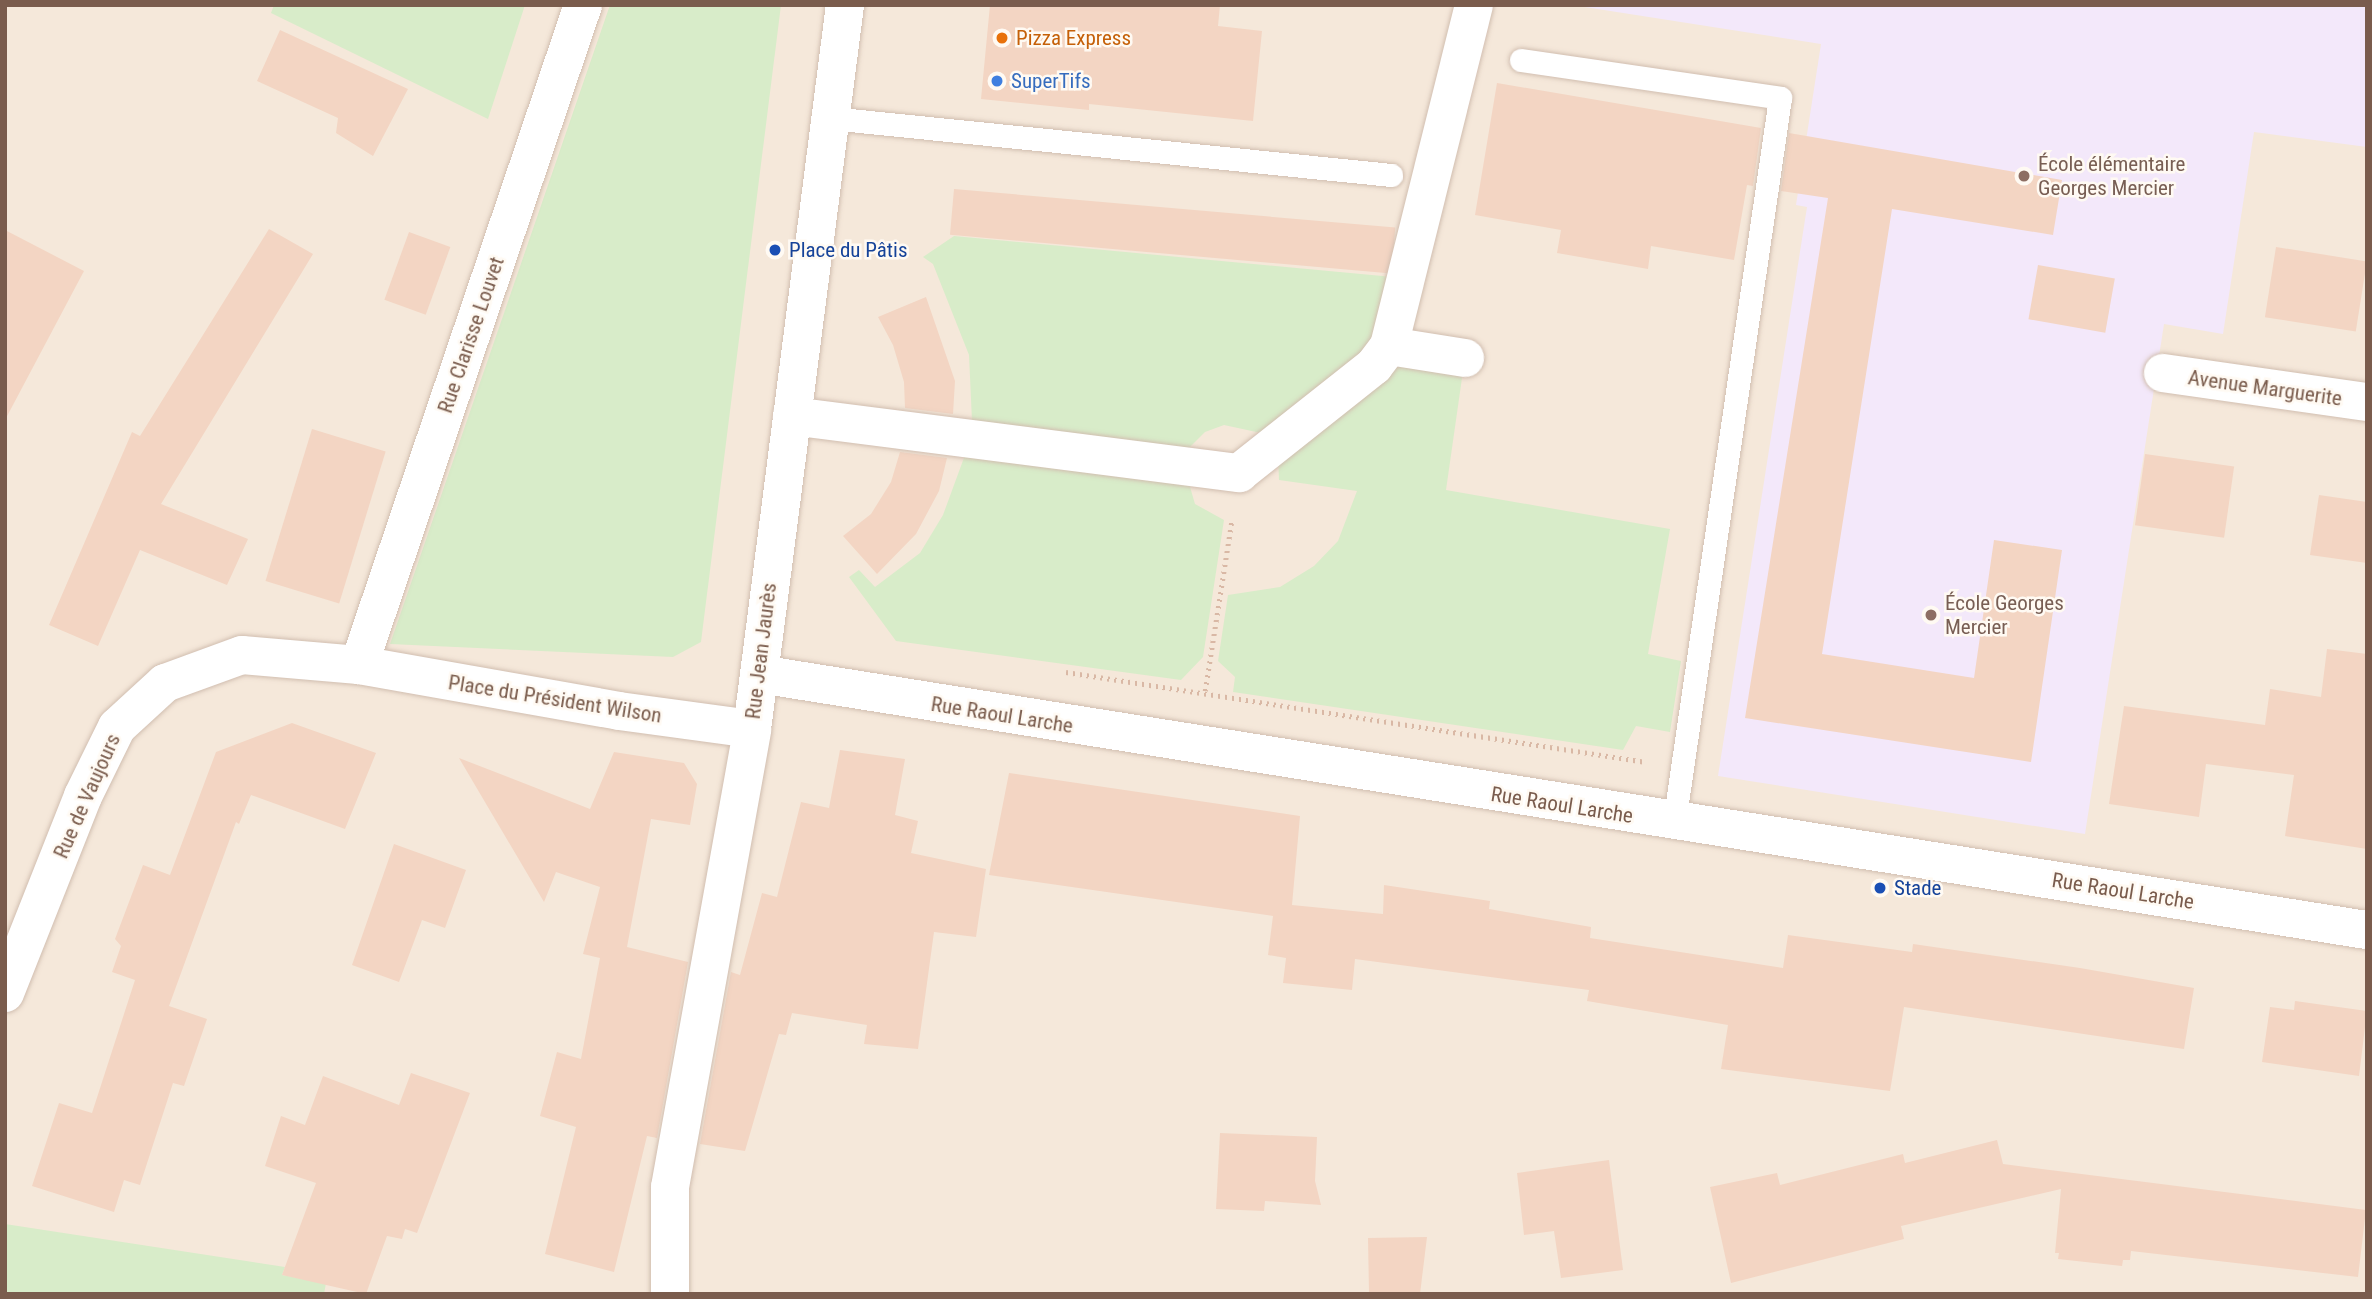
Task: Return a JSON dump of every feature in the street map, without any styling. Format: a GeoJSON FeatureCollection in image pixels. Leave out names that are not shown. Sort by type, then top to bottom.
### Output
{"type":"FeatureCollection","features":[{"type":"Feature","properties":{"kind":"street","name":"Rue Clarisse Louvet"},"geometry":{"type":"LineString","coordinates":[[359,665],[583,5]]}},
{"type":"Feature","properties":{"kind":"street","name":"Rue Jean Jaurès"},"geometry":{"type":"LineString","coordinates":[[670,1294],[670,1187],[752,729],[845,5]]}},
{"type":"Feature","properties":{"kind":"street"},"geometry":{"type":"LineString","coordinates":[[792,416],[1239,473],[1374,366],[1389,346],[1474,5]]}},
{"type":"Feature","properties":{"kind":"street"},"geometry":{"type":"LineString","coordinates":[[1389,346],[1465,358]]}},
{"type":"Feature","properties":{"kind":"street","name":"Avenue Marguerite"},"geometry":{"type":"LineString","coordinates":[[2162,373],[2367,402]]}},
{"type":"Feature","properties":{"kind":"street","name":"Rue de Vaujours"},"geometry":{"type":"LineString","coordinates":[[5,993],[83,796],[117,727],[165,682],[242,655],[359,665]]}},
{"type":"Feature","properties":{"kind":"street","name":"Place du Président Wilson"},"geometry":{"type":"LineString","coordinates":[[359,665],[619,711],[752,729]]}},
{"type":"Feature","properties":{"kind":"street","name":"Rue Raoul Larche"},"geometry":{"type":"LineString","coordinates":[[759,674],[1674,823],[2367,930]]}},
{"type":"Feature","properties":{"kind":"lane"},"geometry":{"type":"LineString","coordinates":[[1521,60],[1780,98],[1674,823]]}},
{"type":"Feature","properties":{"kind":"lane"},"geometry":{"type":"LineString","coordinates":[[830,118],[1391,175]]}},
{"type":"Feature","properties":{"kind":"path"},"geometry":{"type":"LineString","coordinates":[[1239,473],[1205,691],[1681,768]]}},
{"type":"Feature","properties":{"kind":"shaded area"},"geometry":{"type":"Polygon","coordinates":[[[5,5],[2367,5],[2367,1294],[5,1294],[5,5]]]}},
{"type":"Feature","properties":{"kind":"shaded area","name":"École Georges Mercier"},"geometry":{"type":"Polygon","coordinates":[[[1572,5],[2367,5],[2367,147],[2254,132],[2223,334],[2164,324],[2085,834],[1718,776],[1807,207],[1796,205],[1821,44],[1572,5]]]}},
{"type":"Feature","properties":{"kind":"green space"},"geometry":{"type":"Polygon","coordinates":[[[274,5],[525,5],[488,119],[271,13],[274,5]]]}},
{"type":"Feature","properties":{"kind":"green space"},"geometry":{"type":"Polygon","coordinates":[[[610,5],[781,5],[701,642],[673,657],[390,644],[610,5]]]}},
{"type":"Feature","properties":{"kind":"green space"},"geometry":{"type":"Polygon","coordinates":[[[954,236],[1393,277],[1375,341],[1261,433],[1224,425],[1205,432],[1188,449],[972,421],[969,355],[933,264],[923,257],[954,236]]]}},
{"type":"Feature","properties":{"kind":"green space"},"geometry":{"type":"Polygon","coordinates":[[[1391,365],[1463,371],[1446,490],[1670,529],[1648,654],[1681,661],[1670,732],[1636,726],[1623,750],[1233,692],[1235,677],[1218,661],[1228,595],[1280,587],[1314,566],[1338,541],[1357,491],[1279,480],[1278,456],[1391,365]]]}},
{"type":"Feature","properties":{"kind":"green space"},"geometry":{"type":"Polygon","coordinates":[[[965,455],[1188,480],[1195,504],[1224,520],[1203,657],[1181,680],[896,641],[849,577],[859,570],[875,587],[920,553],[943,515],[965,455]]]}},
{"type":"Feature","properties":{"kind":"green space"},"geometry":{"type":"Polygon","coordinates":[[[5,1224],[285,1267],[282,1275],[326,1283],[324,1294],[5,1294],[5,1224]]]}},
{"type":"Feature","properties":{"kind":"building"},"geometry":{"type":"Polygon","coordinates":[[[990,5],[1220,5],[1218,26],[1262,31],[1253,121],[1089,104],[1089,110],[981,99],[990,5]]]}},
{"type":"Feature","properties":{"kind":"building"},"geometry":{"type":"Polygon","coordinates":[[[280,30],[408,89],[373,156],[336,133],[338,118],[257,81],[280,30]]]}},
{"type":"Feature","properties":{"kind":"building"},"geometry":{"type":"Polygon","coordinates":[[[1497,83],[1761,128],[1753,186],[1747,185],[1734,260],[1651,246],[1648,269],[1557,253],[1561,230],[1475,215],[1497,83]]]}},
{"type":"Feature","properties":{"kind":"building"},"geometry":{"type":"Polygon","coordinates":[[[1789,133],[2062,180],[2053,235],[1892,209],[1822,654],[1974,678],[1994,540],[2062,550],[2031,762],[1745,718],[1828,198],[1781,191],[1789,133]]]}},
{"type":"Feature","properties":{"kind":"building"},"geometry":{"type":"Polygon","coordinates":[[[954,189],[1395,228],[1391,273],[950,235],[954,189]]]}},
{"type":"Feature","properties":{"kind":"building"},"geometry":{"type":"Polygon","coordinates":[[[269,229],[313,254],[161,504],[248,539],[227,585],[140,550],[98,646],[49,625],[132,432],[140,436],[269,229]]]}},
{"type":"Feature","properties":{"kind":"building"},"geometry":{"type":"Polygon","coordinates":[[[5,230],[84,271],[5,420],[5,230]]]}},
{"type":"Feature","properties":{"kind":"building"},"geometry":{"type":"Polygon","coordinates":[[[409,232],[450,247],[426,315],[384,300],[409,232]]]}},
{"type":"Feature","properties":{"kind":"building"},"geometry":{"type":"Polygon","coordinates":[[[2276,247],[2367,261],[2356,332],[2265,317],[2276,247]]]}},
{"type":"Feature","properties":{"kind":"building"},"geometry":{"type":"Polygon","coordinates":[[[2038,265],[2115,279],[2105,333],[2028,319],[2038,265]]]}},
{"type":"Feature","properties":{"kind":"building"},"geometry":{"type":"Polygon","coordinates":[[[926,297],[955,381],[953,414],[905,408],[904,382],[893,345],[878,317],[926,297]]]}},
{"type":"Feature","properties":{"kind":"building"},"geometry":{"type":"Polygon","coordinates":[[[312,429],[386,452],[339,604],[266,581],[312,429]]]}},
{"type":"Feature","properties":{"kind":"building"},"geometry":{"type":"Polygon","coordinates":[[[900,452],[947,458],[939,491],[916,534],[877,574],[843,536],[871,514],[891,482],[900,452]]]}},
{"type":"Feature","properties":{"kind":"building"},"geometry":{"type":"Polygon","coordinates":[[[2145,454],[2234,467],[2224,538],[2135,525],[2145,454]]]}},
{"type":"Feature","properties":{"kind":"building"},"geometry":{"type":"Polygon","coordinates":[[[2319,495],[2367,502],[2367,563],[2310,555],[2319,495]]]}},
{"type":"Feature","properties":{"kind":"building"},"geometry":{"type":"Polygon","coordinates":[[[2327,649],[2367,654],[2367,849],[2285,836],[2294,775],[2206,764],[2199,817],[2109,804],[2124,706],[2265,725],[2270,689],[2321,697],[2327,649]]]}},
{"type":"Feature","properties":{"kind":"building"},"geometry":{"type":"Polygon","coordinates":[[[292,723],[376,753],[345,829],[251,795],[239,824],[236,822],[169,1006],[207,1019],[184,1086],[173,1083],[140,1185],[124,1180],[114,1212],[32,1186],[59,1103],[92,1113],[135,980],[112,972],[121,946],[115,939],[143,865],[170,875],[216,752],[292,723]]]}},
{"type":"Feature","properties":{"kind":"building"},"geometry":{"type":"Polygon","coordinates":[[[840,750],[905,759],[895,815],[918,821],[911,853],[986,869],[976,937],[934,932],[918,1049],[864,1044],[867,1025],[792,1013],[786,1035],[779,1034],[745,1151],[700,1144],[731,972],[740,975],[762,893],[777,897],[801,802],[829,808],[840,750]]]}},
{"type":"Feature","properties":{"kind":"building"},"geometry":{"type":"Polygon","coordinates":[[[614,752],[684,763],[697,784],[690,825],[651,819],[627,947],[688,962],[657,1138],[647,1136],[614,1272],[545,1254],[576,1127],[540,1116],[557,1052],[581,1059],[600,958],[583,954],[600,887],[556,872],[544,902],[459,758],[590,809],[614,752]]]}},
{"type":"Feature","properties":{"kind":"building"},"geometry":{"type":"Polygon","coordinates":[[[1009,773],[1300,816],[1292,905],[1383,914],[1384,885],[1490,901],[1489,909],[1591,927],[1590,938],[1783,968],[1788,935],[1912,952],[1913,944],[2080,968],[2194,988],[2184,1049],[1904,1007],[1890,1091],[1721,1069],[1728,1025],[1587,1001],[1589,990],[1355,959],[1352,990],[1283,983],[1286,958],[1268,955],[1273,916],[989,875],[1009,773]]]}},
{"type":"Feature","properties":{"kind":"building"},"geometry":{"type":"Polygon","coordinates":[[[394,844],[466,870],[445,928],[422,920],[399,982],[352,965],[394,844]]]}},
{"type":"Feature","properties":{"kind":"building"},"geometry":{"type":"Polygon","coordinates":[[[2295,1001],[2367,1011],[2359,1076],[2262,1062],[2270,1007],[2294,1010],[2295,1001]]]}},
{"type":"Feature","properties":{"kind":"building"},"geometry":{"type":"Polygon","coordinates":[[[411,1073],[470,1093],[417,1233],[405,1229],[402,1239],[387,1236],[366,1294],[282,1275],[316,1183],[265,1166],[281,1116],[305,1125],[323,1076],[399,1105],[411,1073]]]}},
{"type":"Feature","properties":{"kind":"building"},"geometry":{"type":"Polygon","coordinates":[[[1220,1133],[1317,1137],[1315,1181],[1321,1205],[1265,1201],[1264,1211],[1216,1209],[1220,1133]]]}},
{"type":"Feature","properties":{"kind":"building"},"geometry":{"type":"Polygon","coordinates":[[[1997,1140],[2003,1164],[2366,1210],[2358,1277],[2131,1251],[2130,1260],[2123,1260],[2122,1266],[2058,1259],[2059,1253],[2055,1253],[2061,1189],[1901,1226],[1904,1239],[1731,1283],[1710,1187],[1777,1173],[1780,1185],[1903,1154],[1905,1163],[1997,1140]]]}},
{"type":"Feature","properties":{"kind":"building"},"geometry":{"type":"Polygon","coordinates":[[[1609,1160],[1623,1270],[1561,1278],[1554,1231],[1524,1235],[1517,1173],[1609,1160]]]}},
{"type":"Feature","properties":{"kind":"building"},"geometry":{"type":"Polygon","coordinates":[[[1427,1237],[1420,1294],[1369,1293],[1368,1238],[1427,1237]]]}},
{"type":"Feature","properties":{"kind":"place","name":"Pizza Express"},"geometry":{"type":"Point","coordinates":[1002,38]}},
{"type":"Feature","properties":{"kind":"place","name":"SuperTifs"},"geometry":{"type":"Point","coordinates":[997,81]}},
{"type":"Feature","properties":{"kind":"place","name":"École élémentaire Georges Mercier"},"geometry":{"type":"Point","coordinates":[2024,176]}},
{"type":"Feature","properties":{"kind":"place","name":"Place du Pâtis"},"geometry":{"type":"Point","coordinates":[775,250]}},
{"type":"Feature","properties":{"kind":"place","name":"École Georges Mercier"},"geometry":{"type":"Point","coordinates":[1931,615]}},
{"type":"Feature","properties":{"kind":"place","name":"Stade"},"geometry":{"type":"Point","coordinates":[1880,888]}}]}
